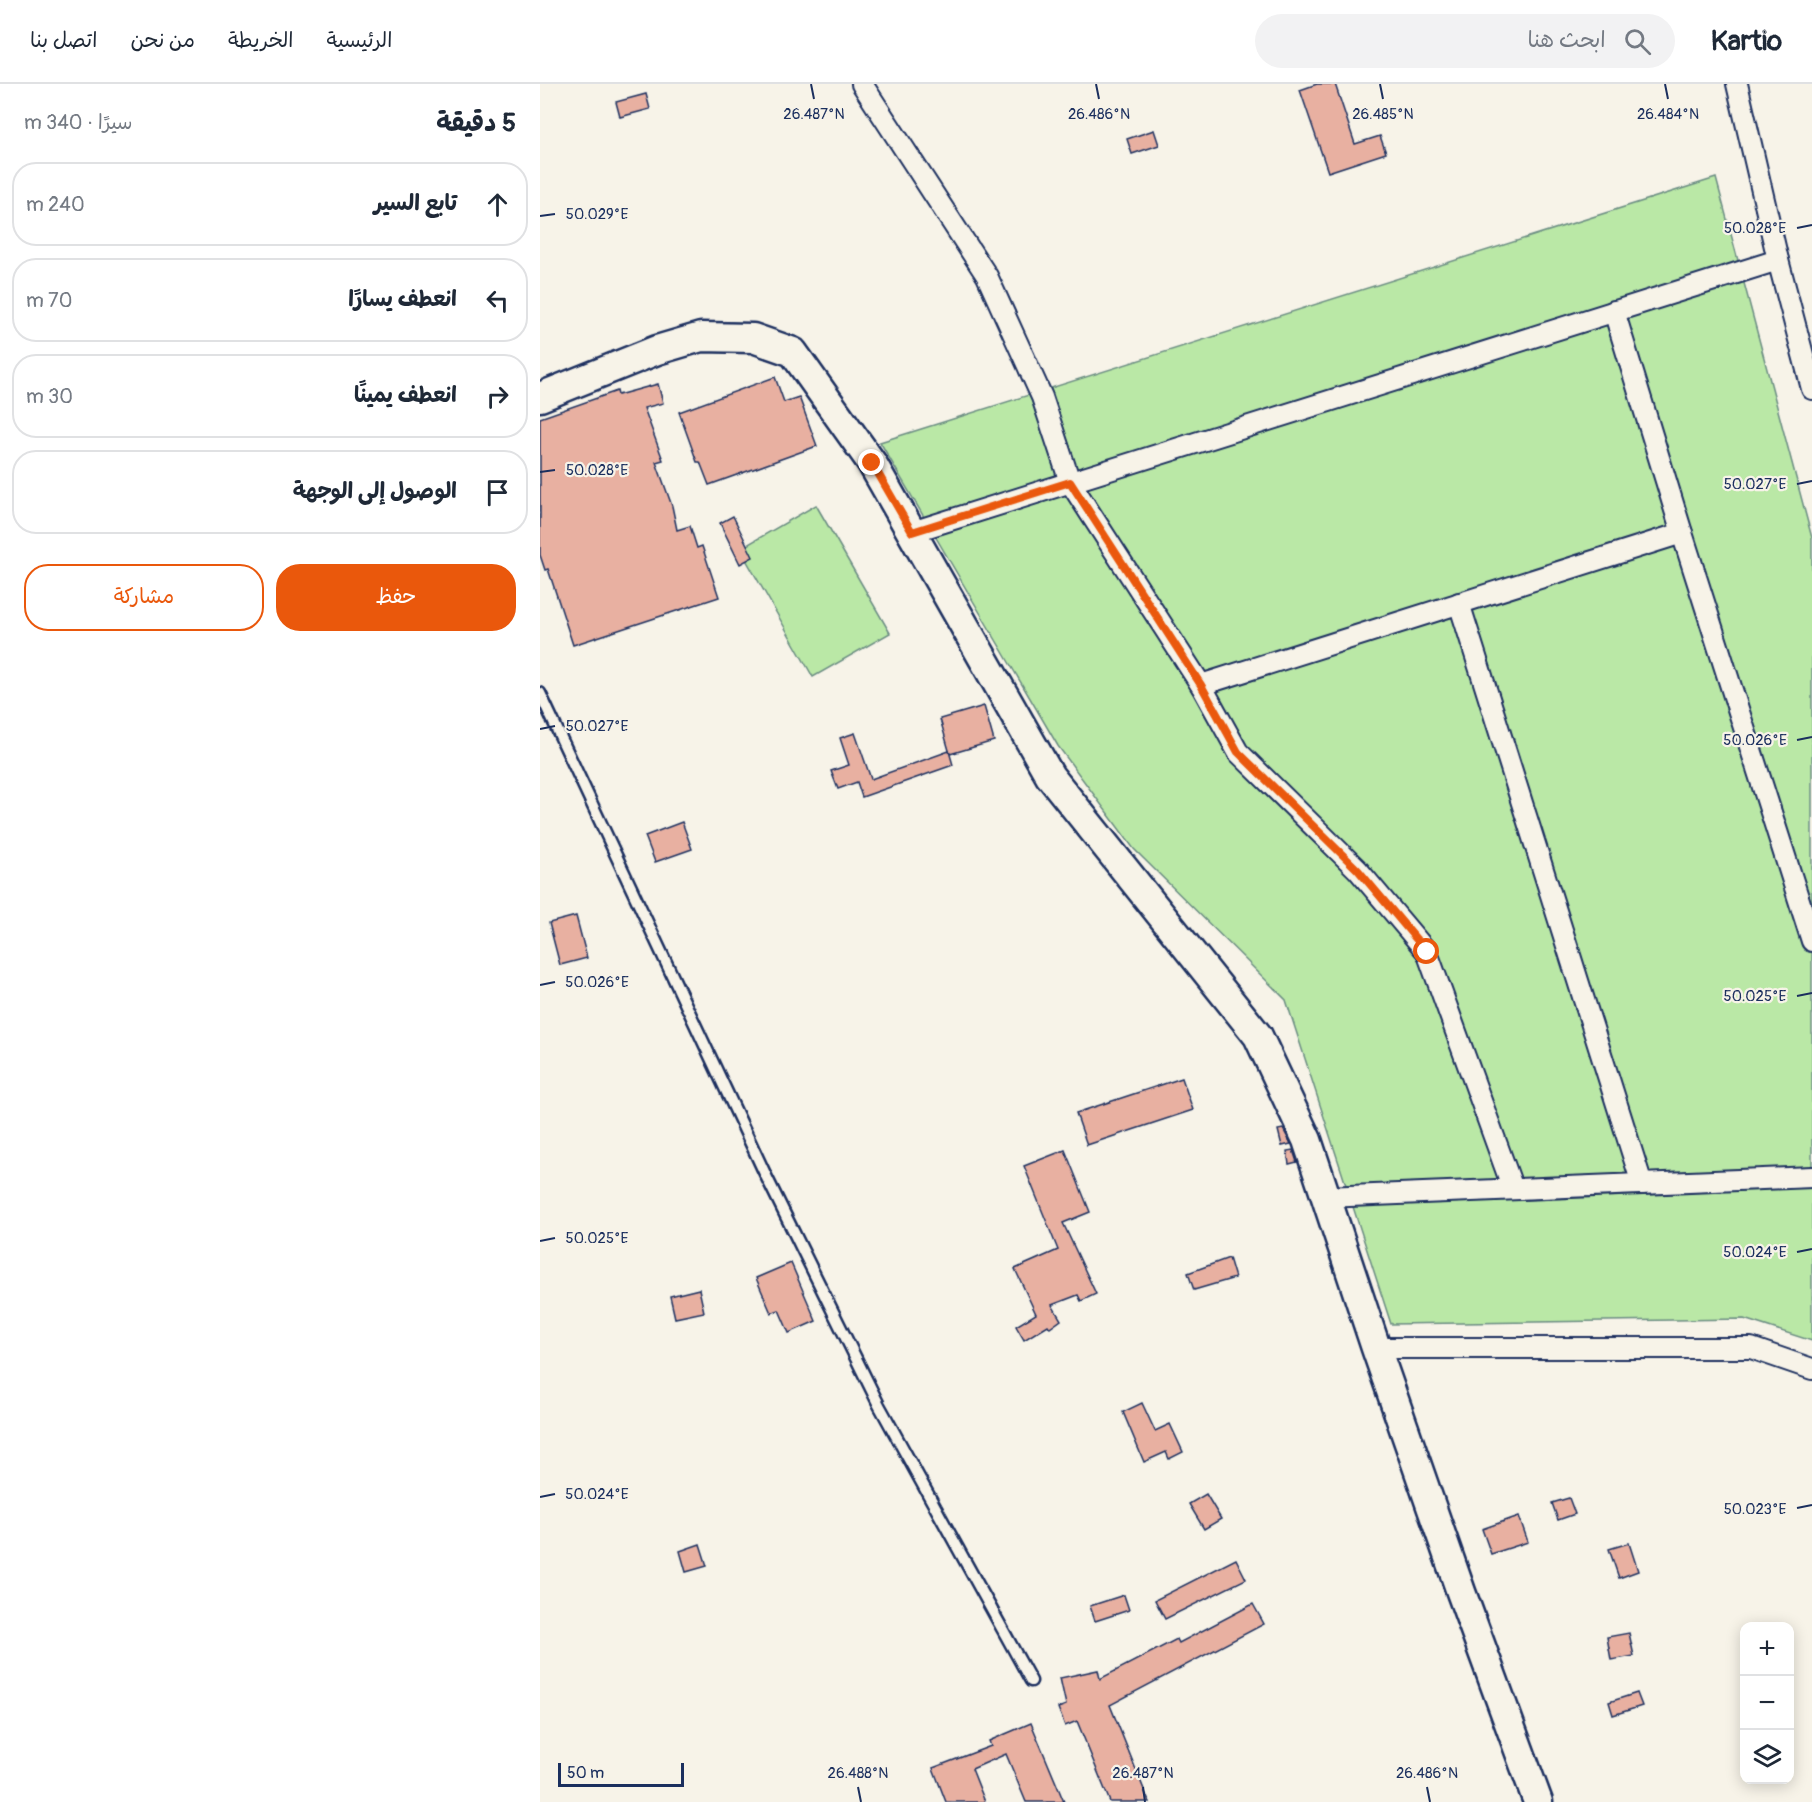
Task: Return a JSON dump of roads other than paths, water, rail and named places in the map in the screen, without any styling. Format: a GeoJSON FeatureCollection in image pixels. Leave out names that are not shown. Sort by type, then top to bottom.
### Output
{"type":"FeatureCollection","features":[{"type":"Feature","properties":{"kind":"street"},"geometry":{"type":"LineString","coordinates":[[862,84],[987,276],[1042,397],[1070,482],[1201,685],[1238,752],[1358,870],[1427,952],[1513,1189]]}},
{"type":"Feature","properties":{"kind":"street"},"geometry":{"type":"LineString","coordinates":[[1737,84],[1778,261],[1812,389]]}},
{"type":"Feature","properties":{"kind":"street"},"geometry":{"type":"LineString","coordinates":[[912,532],[1778,261]]}},
{"type":"Feature","properties":{"kind":"street"},"geometry":{"type":"LineString","coordinates":[[1614,311],[1812,941]]}},
{"type":"Feature","properties":{"kind":"street"},"geometry":{"type":"LineString","coordinates":[[540,397],[657,350],[700,337],[753,338],[793,352],[872,463],[1050,776],[1258,1036],[1307,1140],[1461,1592],[1538,1802]]}},
{"type":"Feature","properties":{"kind":"street"},"geometry":{"type":"LineString","coordinates":[[1201,685],[1682,533]]}},
{"type":"Feature","properties":{"kind":"street"},"geometry":{"type":"LineString","coordinates":[[1459,603],[1642,1184]]}},
{"type":"Feature","properties":{"kind":"street"},"geometry":{"type":"LineString","coordinates":[[1325,1197],[1812,1177]]}},
{"type":"Feature","properties":{"kind":"street"},"geometry":{"type":"LineString","coordinates":[[1376,1348],[1751,1348],[1812,1369]]}},
{"type":"Feature","properties":{"kind":"lane"},"geometry":{"type":"LineString","coordinates":[[540,693],[767,1178],[879,1405],[1031,1681]]}}]}
